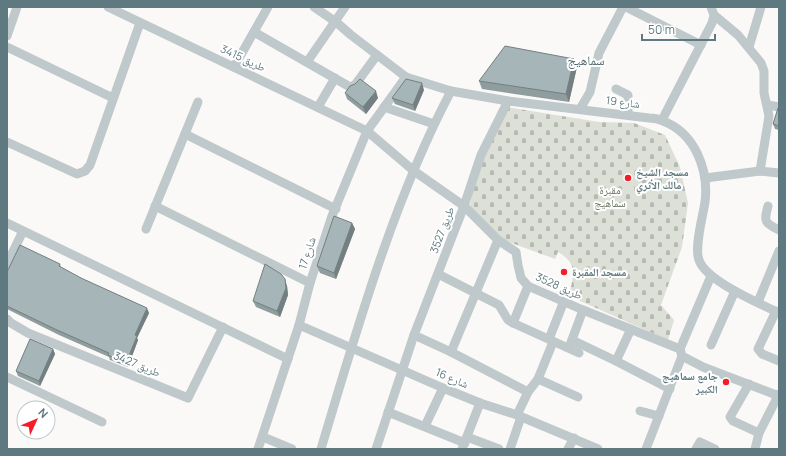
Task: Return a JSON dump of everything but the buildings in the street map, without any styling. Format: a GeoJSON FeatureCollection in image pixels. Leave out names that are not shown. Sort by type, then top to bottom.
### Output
{"type":"FeatureCollection","features":[{"type":"Feature","properties":{"kind":"street"},"geometry":{"type":"LineString","coordinates":[[7,36],[17,7]]}},
{"type":"Feature","properties":{"kind":"street","name":"طريق 3415"},"geometry":{"type":"LineString","coordinates":[[108,7],[367,131],[414,171]]}},
{"type":"Feature","properties":{"kind":"street"},"geometry":{"type":"LineString","coordinates":[[234,67],[268,7]]}},
{"type":"Feature","properties":{"kind":"street"},"geometry":{"type":"LineString","coordinates":[[314,7],[336,22],[376,55],[406,77]]}},
{"type":"Feature","properties":{"kind":"street"},"geometry":{"type":"LineString","coordinates":[[307,62],[345,7]]}},
{"type":"Feature","properties":{"kind":"street"},"geometry":{"type":"LineString","coordinates":[[580,109],[590,92],[603,42],[623,7]]}},
{"type":"Feature","properties":{"kind":"street"},"geometry":{"type":"LineString","coordinates":[[626,7],[701,45]]}},
{"type":"Feature","properties":{"kind":"street"},"geometry":{"type":"LineString","coordinates":[[748,47],[761,7]]}},
{"type":"Feature","properties":{"kind":"street"},"geometry":{"type":"LineString","coordinates":[[713,11],[727,24],[762,63],[764,71],[764,93],[768,105],[769,121],[760,171]]}},
{"type":"Feature","properties":{"kind":"street"},"geometry":{"type":"LineString","coordinates":[[662,120],[712,23],[713,11]]}},
{"type":"Feature","properties":{"kind":"street"},"geometry":{"type":"LineString","coordinates":[[7,142],[77,174],[85,171],[90,165],[140,23]]}},
{"type":"Feature","properties":{"kind":"street"},"geometry":{"type":"LineString","coordinates":[[254,32],[350,86],[355,85],[376,55]]}},
{"type":"Feature","properties":{"kind":"street"},"geometry":{"type":"LineString","coordinates":[[7,47],[113,98]]}},
{"type":"Feature","properties":{"kind":"street","name":"شارع 19"},"geometry":{"type":"LineString","coordinates":[[406,77],[452,90],[508,101],[662,120],[675,127],[686,137],[694,148],[699,158],[705,178],[705,201],[698,253],[699,260],[711,276]]}},
{"type":"Feature","properties":{"kind":"street","name":"شارع 17"},"geometry":{"type":"LineString","coordinates":[[258,449],[299,325],[310,283],[332,216],[367,131],[406,77]]}},
{"type":"Feature","properties":{"kind":"street"},"geometry":{"type":"LineString","coordinates":[[318,107],[335,78]]}},
{"type":"Feature","properties":{"kind":"street"},"geometry":{"type":"LineString","coordinates":[[321,449],[351,348],[388,239],[434,124],[452,90]]}},
{"type":"Feature","properties":{"kind":"street"},"geometry":{"type":"LineString","coordinates":[[616,90],[628,95],[628,115]]}},
{"type":"Feature","properties":{"kind":"street","name":"طريق 3527"},"geometry":{"type":"LineString","coordinates":[[376,449],[414,335],[464,206],[481,155],[508,101]]}},
{"type":"Feature","properties":{"kind":"street"},"geometry":{"type":"LineString","coordinates":[[146,229],[198,102]]}},
{"type":"Feature","properties":{"kind":"street"},"geometry":{"type":"LineString","coordinates":[[768,105],[779,107]]}},
{"type":"Feature","properties":{"kind":"street"},"geometry":{"type":"LineString","coordinates":[[384,108],[434,124]]}},
{"type":"Feature","properties":{"kind":"street"},"geometry":{"type":"LineString","coordinates":[[185,134],[336,209]]}},
{"type":"Feature","properties":{"kind":"street","name":"طريق 3528"},"geometry":{"type":"LineString","coordinates":[[414,171],[464,206],[498,240],[516,252],[521,278],[528,286],[631,329],[681,353],[703,367],[779,395]]}},
{"type":"Feature","properties":{"kind":"street"},"geometry":{"type":"LineString","coordinates":[[705,178],[760,171],[779,173]]}},
{"type":"Feature","properties":{"kind":"street"},"geometry":{"type":"LineString","coordinates":[[156,206],[310,283]]}},
{"type":"Feature","properties":{"kind":"street"},"geometry":{"type":"LineString","coordinates":[[768,206],[765,218],[766,222],[768,225],[779,230]]}},
{"type":"Feature","properties":{"kind":"street"},"geometry":{"type":"LineString","coordinates":[[7,223],[288,358]]}},
{"type":"Feature","properties":{"kind":"street"},"geometry":{"type":"LineString","coordinates":[[7,264],[23,231]]}},
{"type":"Feature","properties":{"kind":"street"},"geometry":{"type":"LineString","coordinates":[[451,352],[498,240]]}},
{"type":"Feature","properties":{"kind":"street"},"geometry":{"type":"LineString","coordinates":[[758,302],[779,251]]}},
{"type":"Feature","properties":{"kind":"street"},"geometry":{"type":"LineString","coordinates":[[438,274],[499,305],[508,320],[513,323],[551,340],[616,361],[670,389]]}},
{"type":"Feature","properties":{"kind":"street"},"geometry":{"type":"LineString","coordinates":[[646,449],[670,389],[681,353],[711,276],[735,291],[778,312],[758,349],[762,354],[779,362]]}},
{"type":"Feature","properties":{"kind":"street"},"geometry":{"type":"LineString","coordinates":[[513,323],[528,286]]}},
{"type":"Feature","properties":{"kind":"street"},"geometry":{"type":"LineString","coordinates":[[711,345],[735,291]]}},
{"type":"Feature","properties":{"kind":"street"},"geometry":{"type":"LineString","coordinates":[[510,449],[519,416],[528,392],[538,379],[564,301]]}},
{"type":"Feature","properties":{"kind":"street"},"geometry":{"type":"LineString","coordinates":[[570,345],[583,310]]}},
{"type":"Feature","properties":{"kind":"street","name":"طريق 3427"},"geometry":{"type":"LineString","coordinates":[[7,319],[10,323],[28,333],[188,398],[222,326]]}},
{"type":"Feature","properties":{"kind":"street","name":"شارع 16"},"geometry":{"type":"LineString","coordinates":[[299,325],[443,388],[480,403],[519,416],[598,449]]}},
{"type":"Feature","properties":{"kind":"street"},"geometry":{"type":"LineString","coordinates":[[616,361],[631,329]]}},
{"type":"Feature","properties":{"kind":"street"},"geometry":{"type":"LineString","coordinates":[[414,335],[451,352],[528,392]]}},
{"type":"Feature","properties":{"kind":"street"},"geometry":{"type":"LineString","coordinates":[[570,345],[579,353]]}},
{"type":"Feature","properties":{"kind":"street"},"geometry":{"type":"LineString","coordinates":[[7,377],[102,422]]}},
{"type":"Feature","properties":{"kind":"street"},"geometry":{"type":"LineString","coordinates":[[538,379],[578,397]]}},
{"type":"Feature","properties":{"kind":"street"},"geometry":{"type":"LineString","coordinates":[[749,384],[730,417],[733,421],[759,433]]}},
{"type":"Feature","properties":{"kind":"street"},"geometry":{"type":"LineString","coordinates":[[425,426],[443,388]]}},
{"type":"Feature","properties":{"kind":"street"},"geometry":{"type":"LineString","coordinates":[[755,449],[759,433],[779,395]]}},
{"type":"Feature","properties":{"kind":"street"},"geometry":{"type":"LineString","coordinates":[[464,443],[480,403]]}},
{"type":"Feature","properties":{"kind":"street"},"geometry":{"type":"LineString","coordinates":[[640,411],[659,416]]}},
{"type":"Feature","properties":{"kind":"street"},"geometry":{"type":"LineString","coordinates":[[388,412],[464,443],[498,449]]}},
{"type":"Feature","properties":{"kind":"street"},"geometry":{"type":"LineString","coordinates":[[263,437],[292,449]]}},
{"type":"Feature","properties":{"kind":"street"},"geometry":{"type":"LineString","coordinates":[[568,449],[574,438]]}},
{"type":"Feature","properties":{"kind":"street"},"geometry":{"type":"LineString","coordinates":[[696,449],[700,442],[715,449]]}},
{"type":"Feature","properties":{"kind":"green space","name":"مقبرة سماهيج"},"geometry":{"type":"Polygon","coordinates":[[[507,107],[599,122],[634,123],[665,135],[680,167],[688,203],[682,247],[661,305],[674,320],[668,340],[569,296],[573,276],[572,266],[565,257],[558,252],[555,259],[506,241],[468,214],[476,177],[507,107]]]}},
{"type":"Feature","properties":{"kind":"place","name":"مسجد الشيخ مالك الأثري"},"geometry":{"type":"Point","coordinates":[628,178]}},
{"type":"Feature","properties":{"kind":"place","name":"مسجد المقبرة"},"geometry":{"type":"Point","coordinates":[564,272]}},
{"type":"Feature","properties":{"kind":"place","name":"جامع سماهيج الكبير"},"geometry":{"type":"Point","coordinates":[726,382]}},
{"type":"Feature","properties":{"kind":"district","name":"سماهيج"},"geometry":{"type":"Point","coordinates":[586,60]}}]}
